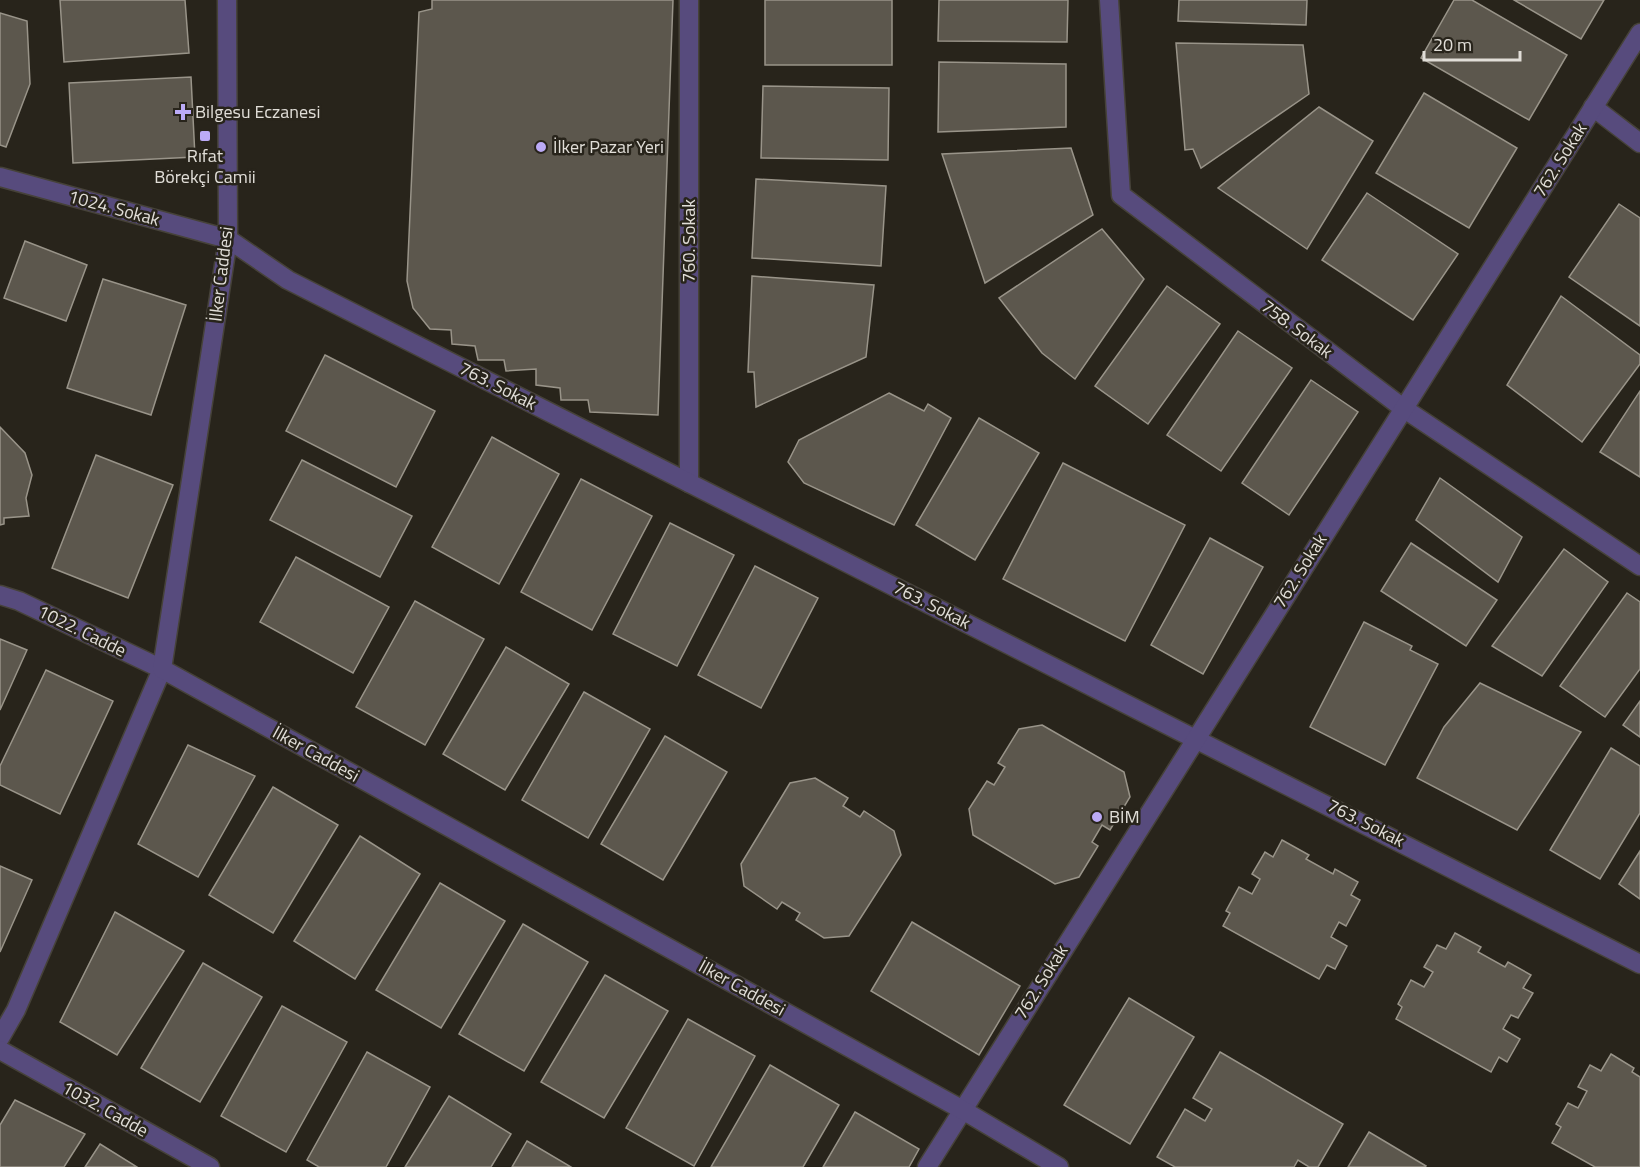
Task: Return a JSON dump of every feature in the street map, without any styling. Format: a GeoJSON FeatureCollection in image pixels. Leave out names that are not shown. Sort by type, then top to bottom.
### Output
{"type":"FeatureCollection","features":[{"type":"Feature","properties":{"kind":"street","name":"İlker Caddesi"},"geometry":{"type":"LineString","coordinates":[[226,0],[228,239],[162,669],[962,1109],[1059,1167]]}},
{"type":"Feature","properties":{"kind":"street","name":"760. Sokak"},"geometry":{"type":"LineString","coordinates":[[689,0],[689,483]]}},
{"type":"Feature","properties":{"kind":"street","name":"758. Sokak"},"geometry":{"type":"LineString","coordinates":[[1109,0],[1121,195],[1403,408],[1640,566]]}},
{"type":"Feature","properties":{"kind":"street","name":"762. Sokak"},"geometry":{"type":"LineString","coordinates":[[927,1167],[1640,33]]}},
{"type":"Feature","properties":{"kind":"street"},"geometry":{"type":"LineString","coordinates":[[1593,107],[1640,143]]}},
{"type":"Feature","properties":{"kind":"street","name":"1024. Sokak"},"geometry":{"type":"LineString","coordinates":[[0,177],[228,239]]}},
{"type":"Feature","properties":{"kind":"street","name":"763. Sokak"},"geometry":{"type":"LineString","coordinates":[[228,239],[288,280],[1640,963]]}},
{"type":"Feature","properties":{"kind":"street","name":"1022. Cadde"},"geometry":{"type":"LineString","coordinates":[[0,595],[19,601],[162,669]]}},
{"type":"Feature","properties":{"kind":"street"},"geometry":{"type":"LineString","coordinates":[[0,1038],[16,1010],[162,669]]}},
{"type":"Feature","properties":{"kind":"street","name":"1032. Cadde"},"geometry":{"type":"LineString","coordinates":[[0,1050],[210,1167]]}},
{"type":"Feature","properties":{"kind":"building"},"geometry":{"type":"Polygon","coordinates":[[[60,0],[185,0],[189,53],[64,62],[60,0]]]}},
{"type":"Feature","properties":{"kind":"building","name":"İlker Pazar Yeri"},"geometry":{"type":"Polygon","coordinates":[[[432,0],[673,0],[658,415],[590,412],[588,400],[561,400],[560,388],[536,385],[536,369],[506,371],[504,360],[478,360],[475,346],[452,344],[451,330],[430,329],[413,308],[407,281],[419,12],[432,9],[432,0]]]}},
{"type":"Feature","properties":{"kind":"building"},"geometry":{"type":"Polygon","coordinates":[[[765,0],[892,0],[892,65],[765,65],[765,0]]]}},
{"type":"Feature","properties":{"kind":"building"},"geometry":{"type":"Polygon","coordinates":[[[939,0],[1068,0],[1067,42],[938,41],[939,0]]]}},
{"type":"Feature","properties":{"kind":"building"},"geometry":{"type":"Polygon","coordinates":[[[1179,0],[1307,0],[1306,25],[1178,21],[1179,0]]]}},
{"type":"Feature","properties":{"kind":"building"},"geometry":{"type":"Polygon","coordinates":[[[1454,0],[1472,0],[1567,55],[1529,120],[1421,58],[1454,0]]]}},
{"type":"Feature","properties":{"kind":"building"},"geometry":{"type":"Polygon","coordinates":[[[1514,0],[1604,0],[1581,39],[1514,0]]]}},
{"type":"Feature","properties":{"kind":"building"},"geometry":{"type":"Polygon","coordinates":[[[0,13],[27,21],[30,84],[6,147],[0,145],[0,13]]]}},
{"type":"Feature","properties":{"kind":"building"},"geometry":{"type":"Polygon","coordinates":[[[1176,43],[1303,45],[1309,94],[1201,168],[1193,149],[1185,150],[1176,43]]]}},
{"type":"Feature","properties":{"kind":"building"},"geometry":{"type":"Polygon","coordinates":[[[939,62],[1066,64],[1066,127],[938,132],[939,62]]]}},
{"type":"Feature","properties":{"kind":"building"},"geometry":{"type":"Polygon","coordinates":[[[191,77],[195,157],[73,163],[69,83],[191,77]]]}},
{"type":"Feature","properties":{"kind":"building"},"geometry":{"type":"Polygon","coordinates":[[[763,86],[889,88],[888,160],[761,158],[763,86]]]}},
{"type":"Feature","properties":{"kind":"building"},"geometry":{"type":"Polygon","coordinates":[[[1424,93],[1517,148],[1469,228],[1376,173],[1424,93]]]}},
{"type":"Feature","properties":{"kind":"building"},"geometry":{"type":"Polygon","coordinates":[[[1319,107],[1373,141],[1307,249],[1218,188],[1319,107]]]}},
{"type":"Feature","properties":{"kind":"building"},"geometry":{"type":"Polygon","coordinates":[[[1071,148],[1093,215],[985,283],[942,154],[1071,148]]]}},
{"type":"Feature","properties":{"kind":"building"},"geometry":{"type":"Polygon","coordinates":[[[756,179],[886,186],[881,266],[752,258],[756,179]]]}},
{"type":"Feature","properties":{"kind":"building"},"geometry":{"type":"Polygon","coordinates":[[[1367,193],[1458,254],[1413,320],[1322,260],[1367,193]]]}},
{"type":"Feature","properties":{"kind":"building"},"geometry":{"type":"Polygon","coordinates":[[[1619,204],[1640,218],[1640,326],[1569,277],[1619,204]]]}},
{"type":"Feature","properties":{"kind":"building"},"geometry":{"type":"Polygon","coordinates":[[[1102,229],[1144,279],[1075,379],[1042,353],[999,298],[1102,229]]]}},
{"type":"Feature","properties":{"kind":"building"},"geometry":{"type":"Polygon","coordinates":[[[25,241],[87,265],[66,321],[4,298],[25,241]]]}},
{"type":"Feature","properties":{"kind":"building"},"geometry":{"type":"Polygon","coordinates":[[[752,276],[874,285],[866,357],[756,407],[754,372],[748,372],[752,276]]]}},
{"type":"Feature","properties":{"kind":"building"},"geometry":{"type":"Polygon","coordinates":[[[103,279],[186,305],[151,415],[67,388],[103,279]]]}},
{"type":"Feature","properties":{"kind":"building"},"geometry":{"type":"Polygon","coordinates":[[[1167,286],[1220,324],[1148,424],[1095,386],[1167,286]]]}},
{"type":"Feature","properties":{"kind":"building"},"geometry":{"type":"Polygon","coordinates":[[[1561,296],[1640,355],[1640,364],[1582,442],[1507,385],[1561,296]]]}},
{"type":"Feature","properties":{"kind":"building"},"geometry":{"type":"Polygon","coordinates":[[[1238,331],[1292,368],[1221,471],[1167,435],[1238,331]]]}},
{"type":"Feature","properties":{"kind":"building"},"geometry":{"type":"Polygon","coordinates":[[[325,355],[435,411],[396,487],[286,431],[325,355]]]}},
{"type":"Feature","properties":{"kind":"building"},"geometry":{"type":"Polygon","coordinates":[[[1311,380],[1358,412],[1289,515],[1242,483],[1311,380]]]}},
{"type":"Feature","properties":{"kind":"building"},"geometry":{"type":"Polygon","coordinates":[[[1640,391],[1640,477],[1600,452],[1640,391]]]}},
{"type":"Feature","properties":{"kind":"building"},"geometry":{"type":"Polygon","coordinates":[[[889,393],[924,411],[928,404],[951,418],[894,525],[804,483],[788,462],[799,440],[889,393]]]}},
{"type":"Feature","properties":{"kind":"building"},"geometry":{"type":"Polygon","coordinates":[[[979,418],[1039,453],[975,560],[916,525],[979,418]]]}},
{"type":"Feature","properties":{"kind":"building"},"geometry":{"type":"Polygon","coordinates":[[[0,427],[25,453],[32,475],[26,498],[29,516],[4,518],[4,524],[0,525],[0,427]]]}},
{"type":"Feature","properties":{"kind":"building"},"geometry":{"type":"Polygon","coordinates":[[[492,437],[559,474],[499,584],[432,547],[492,437]]]}},
{"type":"Feature","properties":{"kind":"building"},"geometry":{"type":"Polygon","coordinates":[[[96,455],[173,485],[128,598],[52,568],[96,455]]]}},
{"type":"Feature","properties":{"kind":"building"},"geometry":{"type":"Polygon","coordinates":[[[302,460],[412,516],[380,577],[270,520],[302,460]]]}},
{"type":"Feature","properties":{"kind":"building"},"geometry":{"type":"Polygon","coordinates":[[[1063,463],[1185,525],[1125,641],[1003,579],[1063,463]]]}},
{"type":"Feature","properties":{"kind":"building"},"geometry":{"type":"Polygon","coordinates":[[[1440,478],[1522,537],[1498,582],[1416,520],[1440,478]]]}},
{"type":"Feature","properties":{"kind":"building"},"geometry":{"type":"Polygon","coordinates":[[[581,479],[652,516],[592,630],[521,592],[581,479]]]}},
{"type":"Feature","properties":{"kind":"building"},"geometry":{"type":"Polygon","coordinates":[[[670,523],[734,555],[677,666],[613,634],[670,523]]]}},
{"type":"Feature","properties":{"kind":"building"},"geometry":{"type":"Polygon","coordinates":[[[1210,538],[1263,567],[1203,674],[1151,645],[1210,538]]]}},
{"type":"Feature","properties":{"kind":"building"},"geometry":{"type":"Polygon","coordinates":[[[1411,543],[1497,600],[1466,646],[1381,591],[1411,543]]]}},
{"type":"Feature","properties":{"kind":"building"},"geometry":{"type":"Polygon","coordinates":[[[1564,549],[1608,582],[1542,676],[1492,646],[1564,549]]]}},
{"type":"Feature","properties":{"kind":"building"},"geometry":{"type":"Polygon","coordinates":[[[296,557],[389,607],[353,673],[260,622],[296,557]]]}},
{"type":"Feature","properties":{"kind":"building"},"geometry":{"type":"Polygon","coordinates":[[[755,566],[818,598],[761,708],[698,675],[755,566]]]}},
{"type":"Feature","properties":{"kind":"building"},"geometry":{"type":"Polygon","coordinates":[[[1627,593],[1640,602],[1640,669],[1605,717],[1560,686],[1627,593]]]}},
{"type":"Feature","properties":{"kind":"building"},"geometry":{"type":"Polygon","coordinates":[[[415,601],[484,639],[425,745],[356,707],[415,601]]]}},
{"type":"Feature","properties":{"kind":"building"},"geometry":{"type":"Polygon","coordinates":[[[1364,622],[1412,646],[1410,650],[1438,664],[1385,765],[1310,727],[1364,622]]]}},
{"type":"Feature","properties":{"kind":"building"},"geometry":{"type":"Polygon","coordinates":[[[0,639],[27,650],[0,710],[0,639]]]}},
{"type":"Feature","properties":{"kind":"building"},"geometry":{"type":"Polygon","coordinates":[[[506,647],[569,684],[505,790],[443,754],[506,647]]]}},
{"type":"Feature","properties":{"kind":"building"},"geometry":{"type":"Polygon","coordinates":[[[46,670],[113,701],[60,814],[0,785],[0,766],[46,670]]]}},
{"type":"Feature","properties":{"kind":"building"},"geometry":{"type":"Polygon","coordinates":[[[1480,683],[1581,732],[1517,830],[1417,778],[1444,727],[1480,683]]]}},
{"type":"Feature","properties":{"kind":"building"},"geometry":{"type":"Polygon","coordinates":[[[584,692],[650,729],[588,838],[522,800],[584,692]]]}},
{"type":"Feature","properties":{"kind":"building"},"geometry":{"type":"Polygon","coordinates":[[[1640,701],[1640,737],[1623,725],[1640,701]]]}},
{"type":"Feature","properties":{"kind":"building"},"geometry":{"type":"Polygon","coordinates":[[[1042,725],[1124,772],[1130,797],[1110,830],[1102,825],[1092,842],[1098,846],[1079,877],[1055,884],[973,835],[969,809],[987,781],[994,785],[1005,767],[998,763],[1019,729],[1042,725]]]}},
{"type":"Feature","properties":{"kind":"building"},"geometry":{"type":"Polygon","coordinates":[[[665,736],[727,772],[663,880],[601,844],[665,736]]]}},
{"type":"Feature","properties":{"kind":"building"},"geometry":{"type":"Polygon","coordinates":[[[188,745],[255,776],[198,877],[138,844],[188,745]]]}},
{"type":"Feature","properties":{"kind":"building"},"geometry":{"type":"Polygon","coordinates":[[[1611,748],[1640,766],[1640,813],[1600,879],[1550,850],[1611,748]]]}},
{"type":"Feature","properties":{"kind":"building"},"geometry":{"type":"Polygon","coordinates":[[[815,778],[848,798],[843,806],[860,817],[864,811],[894,831],[901,855],[849,936],[824,938],[796,920],[800,913],[782,902],[777,909],[744,886],[741,864],[790,783],[815,778]]]}},
{"type":"Feature","properties":{"kind":"building"},"geometry":{"type":"Polygon","coordinates":[[[273,787],[338,825],[273,933],[209,895],[273,787]]]}},
{"type":"Feature","properties":{"kind":"building"},"geometry":{"type":"Polygon","coordinates":[[[360,836],[420,874],[355,979],[294,941],[360,836]]]}},
{"type":"Feature","properties":{"kind":"building"},"geometry":{"type":"Polygon","coordinates":[[[1282,840],[1309,855],[1306,859],[1333,874],[1335,869],[1358,882],[1351,895],[1360,900],[1346,926],[1339,922],[1331,937],[1347,946],[1335,969],[1327,965],[1319,979],[1223,926],[1230,913],[1226,911],[1239,887],[1252,894],[1260,879],[1252,874],[1265,852],[1273,857],[1282,840]]]}},
{"type":"Feature","properties":{"kind":"building"},"geometry":{"type":"Polygon","coordinates":[[[1640,851],[1640,899],[1619,884],[1640,851]]]}},
{"type":"Feature","properties":{"kind":"building"},"geometry":{"type":"Polygon","coordinates":[[[0,866],[32,880],[0,952],[0,866]]]}},
{"type":"Feature","properties":{"kind":"building"},"geometry":{"type":"Polygon","coordinates":[[[440,883],[505,921],[441,1028],[376,990],[440,883]]]}},
{"type":"Feature","properties":{"kind":"building"},"geometry":{"type":"Polygon","coordinates":[[[115,912],[184,951],[117,1055],[60,1022],[115,912]]]}},
{"type":"Feature","properties":{"kind":"building"},"geometry":{"type":"Polygon","coordinates":[[[912,922],[1020,986],[979,1055],[871,991],[912,922]]]}},
{"type":"Feature","properties":{"kind":"building"},"geometry":{"type":"Polygon","coordinates":[[[523,924],[588,962],[524,1071],[459,1034],[523,924]]]}},
{"type":"Feature","properties":{"kind":"building"},"geometry":{"type":"Polygon","coordinates":[[[1455,933],[1481,947],[1478,952],[1505,967],[1508,962],[1531,975],[1523,988],[1533,993],[1518,1018],[1511,1015],[1503,1029],[1520,1039],[1507,1062],[1499,1057],[1491,1072],[1396,1019],[1402,1007],[1398,1004],[1411,980],[1424,987],[1433,972],[1424,967],[1437,945],[1446,949],[1455,933]]]}},
{"type":"Feature","properties":{"kind":"building"},"geometry":{"type":"Polygon","coordinates":[[[203,963],[262,997],[200,1102],[141,1068],[203,963]]]}},
{"type":"Feature","properties":{"kind":"building"},"geometry":{"type":"Polygon","coordinates":[[[605,975],[668,1011],[604,1118],[541,1082],[605,975]]]}},
{"type":"Feature","properties":{"kind":"building"},"geometry":{"type":"Polygon","coordinates":[[[1129,998],[1194,1037],[1130,1144],[1064,1105],[1129,998]]]}},
{"type":"Feature","properties":{"kind":"building"},"geometry":{"type":"Polygon","coordinates":[[[282,1006],[347,1042],[286,1152],[221,1116],[282,1006]]]}},
{"type":"Feature","properties":{"kind":"building"},"geometry":{"type":"Polygon","coordinates":[[[688,1019],[755,1056],[694,1166],[626,1128],[688,1019]]]}},
{"type":"Feature","properties":{"kind":"building"},"geometry":{"type":"Polygon","coordinates":[[[367,1052],[430,1087],[386,1167],[319,1167],[307,1160],[367,1052]]]}},
{"type":"Feature","properties":{"kind":"building"},"geometry":{"type":"Polygon","coordinates":[[[1220,1052],[1343,1124],[1318,1167],[1309,1167],[1298,1160],[1294,1167],[1175,1167],[1157,1157],[1185,1109],[1205,1121],[1212,1109],[1193,1098],[1220,1052]]]}},
{"type":"Feature","properties":{"kind":"building"},"geometry":{"type":"Polygon","coordinates":[[[1611,1054],[1634,1068],[1632,1072],[1640,1077],[1640,1167],[1595,1167],[1552,1143],[1561,1127],[1556,1124],[1568,1103],[1578,1108],[1587,1091],[1578,1087],[1590,1065],[1601,1071],[1611,1054]]]}},
{"type":"Feature","properties":{"kind":"building"},"geometry":{"type":"Polygon","coordinates":[[[770,1065],[839,1105],[803,1167],[711,1167],[770,1065]]]}},
{"type":"Feature","properties":{"kind":"building"},"geometry":{"type":"Polygon","coordinates":[[[449,1096],[511,1134],[491,1167],[405,1167],[449,1096]]]}},
{"type":"Feature","properties":{"kind":"building"},"geometry":{"type":"Polygon","coordinates":[[[15,1100],[85,1134],[64,1167],[0,1167],[0,1125],[15,1100]]]}},
{"type":"Feature","properties":{"kind":"building"},"geometry":{"type":"Polygon","coordinates":[[[855,1112],[919,1149],[909,1167],[823,1167],[855,1112]]]}},
{"type":"Feature","properties":{"kind":"building"},"geometry":{"type":"Polygon","coordinates":[[[1369,1132],[1426,1166],[1348,1167],[1369,1132]]]}},
{"type":"Feature","properties":{"kind":"building"},"geometry":{"type":"Polygon","coordinates":[[[527,1141],[571,1167],[512,1167],[527,1141]]]}},
{"type":"Feature","properties":{"kind":"building"},"geometry":{"type":"Polygon","coordinates":[[[100,1144],[137,1167],[85,1167],[100,1144]]]}},
{"type":"Feature","properties":{"kind":"place","name":"Bilgesu Eczanesi"},"geometry":{"type":"Point","coordinates":[183,112]}},
{"type":"Feature","properties":{"kind":"place","name":"Rıfat Börekçi Camii"},"geometry":{"type":"Point","coordinates":[205,136]}},
{"type":"Feature","properties":{"kind":"place","name":"İlker Pazar Yeri"},"geometry":{"type":"Point","coordinates":[541,147]}},
{"type":"Feature","properties":{"kind":"place","name":"BİM"},"geometry":{"type":"Point","coordinates":[1097,817]}}]}
